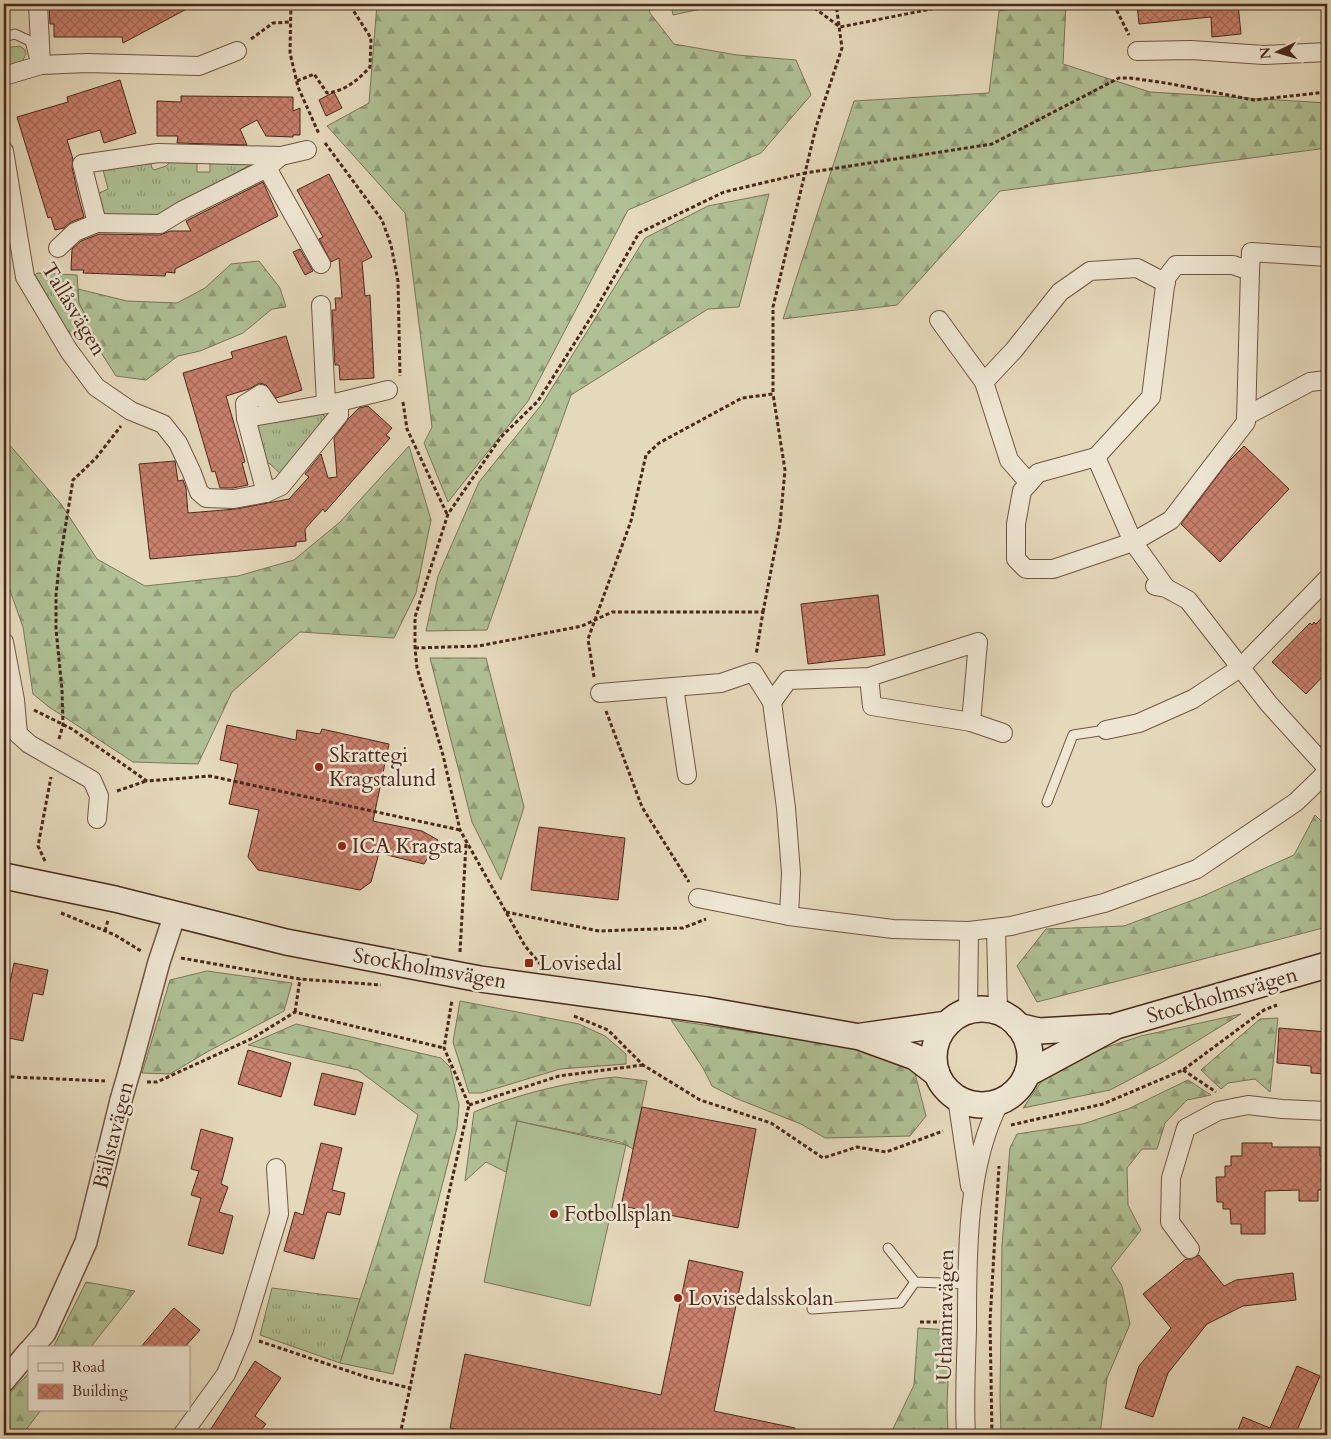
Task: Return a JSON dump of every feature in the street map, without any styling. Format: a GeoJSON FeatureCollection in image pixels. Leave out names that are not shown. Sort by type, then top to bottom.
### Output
{"type":"FeatureCollection","features":[{"type":"Feature","properties":{"kind":"main road","name":"Stockholmsvägen"},"geometry":{"type":"LineString","coordinates":[[4,876],[115,899],[286,942],[480,979],[706,1010],[860,1037],[915,1057],[937,1074]]}},
{"type":"Feature","properties":{"kind":"main road","name":"Stockholmsvägen"},"geometry":{"type":"LineString","coordinates":[[1027,1074],[1116,1026],[1327,965]]}},
{"type":"Feature","properties":{"kind":"main road"},"geometry":{"type":"LineString","coordinates":[[982,1008],[998,1012],[1018,1026],[1026,1039],[1030,1055],[1027,1074],[1019,1088],[1000,1102],[984,1105],[973,1104],[957,1098],[944,1088],[937,1074],[934,1057],[935,1047],[941,1031],[958,1017],[982,1008]]}},
{"type":"Feature","properties":{"kind":"main road","name":"Stockholmsvägen"},"geometry":{"type":"LineString","coordinates":[[860,1037],[958,1017]]}},
{"type":"Feature","properties":{"kind":"main road","name":"Stockholmsvägen"},"geometry":{"type":"LineString","coordinates":[[1018,1026],[1039,1031],[1116,1026]]}},
{"type":"Feature","properties":{"kind":"street"},"geometry":{"type":"LineString","coordinates":[[38,4],[39,66]]}},
{"type":"Feature","properties":{"kind":"street"},"geometry":{"type":"LineString","coordinates":[[1137,50],[1191,50],[1264,56],[1327,52]]}},
{"type":"Feature","properties":{"kind":"street"},"geometry":{"type":"LineString","coordinates":[[4,76],[39,66],[87,63],[199,66],[237,51]]}},
{"type":"Feature","properties":{"kind":"street","name":"Tallåsvägen"},"geometry":{"type":"LineString","coordinates":[[4,150],[25,277],[70,351],[96,387],[131,412],[163,424],[178,443],[199,492],[206,498],[234,499],[266,493]]}},
{"type":"Feature","properties":{"kind":"street"},"geometry":{"type":"LineString","coordinates":[[97,222],[82,164],[158,153],[281,156],[307,150]]}},
{"type":"Feature","properties":{"kind":"street"},"geometry":{"type":"LineString","coordinates":[[58,248],[75,232],[97,222],[160,224],[183,210],[267,168],[281,156]]}},
{"type":"Feature","properties":{"kind":"street"},"geometry":{"type":"LineString","coordinates":[[267,168],[321,264]]}},
{"type":"Feature","properties":{"kind":"street"},"geometry":{"type":"LineString","coordinates":[[1250,272],[1233,265],[1176,265],[1166,278],[1151,397],[1096,457],[1038,473],[1022,491],[1016,524],[1016,559],[1026,569],[1053,569],[1133,542],[1171,520],[1246,422],[1250,272],[1250,252],[1327,257]]}},
{"type":"Feature","properties":{"kind":"street"},"geometry":{"type":"LineString","coordinates":[[984,382],[1014,350],[1060,292],[1090,271],[1137,268],[1166,283]]}},
{"type":"Feature","properties":{"kind":"street"},"geometry":{"type":"LineString","coordinates":[[321,305],[333,403],[339,415],[281,486],[266,493],[246,418],[333,403],[394,386]]}},
{"type":"Feature","properties":{"kind":"street"},"geometry":{"type":"LineString","coordinates":[[939,320],[984,382],[1009,460],[1030,483]]}},
{"type":"Feature","properties":{"kind":"street"},"geometry":{"type":"LineString","coordinates":[[1246,416],[1310,382],[1327,380]]}},
{"type":"Feature","properties":{"kind":"street"},"geometry":{"type":"LineString","coordinates":[[698,898],[789,916],[893,929],[969,931],[1011,926],[1104,903],[1197,869],[1296,802],[1327,770],[1269,704],[1188,600],[1159,587],[1133,542],[1096,457]]}},
{"type":"Feature","properties":{"kind":"street"},"geometry":{"type":"LineString","coordinates":[[1106,730],[1139,723],[1184,703],[1240,668],[1327,579]]}},
{"type":"Feature","properties":{"kind":"street"},"geometry":{"type":"LineString","coordinates":[[4,642],[15,700],[18,734],[29,744],[92,780],[99,796],[97,819]]}},
{"type":"Feature","properties":{"kind":"street"},"geometry":{"type":"LineString","coordinates":[[772,702],[788,680],[869,677],[978,642],[971,722]]}},
{"type":"Feature","properties":{"kind":"street"},"geometry":{"type":"LineString","coordinates":[[600,693],[721,683],[753,672],[772,702],[786,808],[791,873],[789,916]]}},
{"type":"Feature","properties":{"kind":"street"},"geometry":{"type":"LineString","coordinates":[[869,677],[872,706],[971,722],[1004,733]]}},
{"type":"Feature","properties":{"kind":"street"},"geometry":{"type":"LineString","coordinates":[[674,687],[686,775]]}},
{"type":"Feature","properties":{"kind":"street","name":"Bällstavägen"},"geometry":{"type":"LineString","coordinates":[[34,1346],[45,1333],[86,1242],[121,1100],[134,1075],[159,962],[174,914]]}},
{"type":"Feature","properties":{"kind":"street"},"geometry":{"type":"LineString","coordinates":[[996,928],[998,1012]]}},
{"type":"Feature","properties":{"kind":"street"},"geometry":{"type":"LineString","coordinates":[[958,1017],[969,931]]}},
{"type":"Feature","properties":{"kind":"street","name":"Uthamravägen"},"geometry":{"type":"LineString","coordinates":[[957,1098],[972,1196]]}},
{"type":"Feature","properties":{"kind":"street","name":"Uthamravägen"},"geometry":{"type":"LineString","coordinates":[[966,1435],[967,1284],[972,1196],[987,1129],[1000,1102]]}},
{"type":"Feature","properties":{"kind":"street"},"geometry":{"type":"LineString","coordinates":[[1190,1249],[1170,1222],[1171,1178],[1186,1128],[1218,1110],[1248,1105],[1327,1111]]}},
{"type":"Feature","properties":{"kind":"street"},"geometry":{"type":"LineString","coordinates":[[182,1435],[226,1374],[242,1336],[279,1214],[276,1168]]}},
{"type":"Feature","properties":{"kind":"street"},"geometry":{"type":"LineString","coordinates":[[4,1381],[28,1352]]}},
{"type":"Feature","properties":{"kind":"lane"},"geometry":{"type":"LineString","coordinates":[[4,37],[15,34],[30,41],[39,66]]}},
{"type":"Feature","properties":{"kind":"lane"},"geometry":{"type":"LineString","coordinates":[[1047,802],[1073,735],[1106,730]]}},
{"type":"Feature","properties":{"kind":"lane"},"geometry":{"type":"LineString","coordinates":[[888,1248],[915,1282],[967,1284]]}},
{"type":"Feature","properties":{"kind":"lane"},"geometry":{"type":"LineString","coordinates":[[812,1309],[900,1303],[915,1282]]}},
{"type":"Feature","properties":{"kind":"path"},"geometry":{"type":"LineString","coordinates":[[291,4],[290,53],[296,81],[317,132],[382,220],[391,245],[398,281],[394,386]]}},
{"type":"Feature","properties":{"kind":"path"},"geometry":{"type":"LineString","coordinates":[[307,4],[307,9]]}},
{"type":"Feature","properties":{"kind":"path"},"geometry":{"type":"LineString","coordinates":[[296,81],[314,74],[327,93],[337,92],[352,84],[370,67],[372,38],[349,4]]}},
{"type":"Feature","properties":{"kind":"path"},"geometry":{"type":"LineString","coordinates":[[809,4],[840,27],[956,4]]}},
{"type":"Feature","properties":{"kind":"path"},"geometry":{"type":"LineString","coordinates":[[753,672],[780,524],[785,470],[773,394],[773,307],[816,127],[842,48],[836,4]]}},
{"type":"Feature","properties":{"kind":"path"},"geometry":{"type":"LineString","coordinates":[[237,51],[273,22],[290,22]]}},
{"type":"Feature","properties":{"kind":"path"},"geometry":{"type":"LineString","coordinates":[[541,965],[525,946],[466,844],[460,830],[443,755],[418,668],[415,648],[416,617],[448,514],[501,437],[538,401],[594,314],[639,233],[724,192],[805,173],[992,144],[1119,78],[1166,82],[1254,100],[1327,92]]}},
{"type":"Feature","properties":{"kind":"path"},"geometry":{"type":"LineString","coordinates":[[698,898],[642,807],[593,673],[588,639],[631,521],[646,455],[659,443],[742,398],[773,394]]}},
{"type":"Feature","properties":{"kind":"path"},"geometry":{"type":"LineString","coordinates":[[403,400],[407,429],[448,514]]}},
{"type":"Feature","properties":{"kind":"path"},"geometry":{"type":"LineString","coordinates":[[46,863],[38,846],[54,759],[63,725],[62,690],[56,629],[56,595],[73,480],[106,446],[131,412]]}},
{"type":"Feature","properties":{"kind":"path"},"geometry":{"type":"LineString","coordinates":[[415,648],[479,646],[582,626],[612,612],[763,612]]}},
{"type":"Feature","properties":{"kind":"path"},"geometry":{"type":"LineString","coordinates":[[15,700],[72,729],[147,781]]}},
{"type":"Feature","properties":{"kind":"path"},"geometry":{"type":"LineString","coordinates":[[99,796],[147,781],[210,776],[460,830]]}},
{"type":"Feature","properties":{"kind":"path"},"geometry":{"type":"LineString","coordinates":[[460,952],[466,844]]}},
{"type":"Feature","properties":{"kind":"path"},"geometry":{"type":"LineString","coordinates":[[105,931],[115,899]]}},
{"type":"Feature","properties":{"kind":"path"},"geometry":{"type":"LineString","coordinates":[[56,911],[105,931],[159,962],[174,957],[300,979],[390,986]]}},
{"type":"Feature","properties":{"kind":"path"},"geometry":{"type":"LineString","coordinates":[[505,912],[599,931],[683,928]]}},
{"type":"Feature","properties":{"kind":"path"},"geometry":{"type":"LineString","coordinates":[[295,1012],[300,979]]}},
{"type":"Feature","properties":{"kind":"path"},"geometry":{"type":"LineString","coordinates":[[400,1435],[448,1197],[469,1105],[444,1048],[452,1000]]}},
{"type":"Feature","properties":{"kind":"path"},"geometry":{"type":"LineString","coordinates":[[987,1129],[1103,1104],[1183,1070],[1264,1010],[1280,1004]]}},
{"type":"Feature","properties":{"kind":"path"},"geometry":{"type":"LineString","coordinates":[[134,1075],[157,1082],[253,1038],[295,1012],[444,1048]]}},
{"type":"Feature","properties":{"kind":"path"},"geometry":{"type":"LineString","coordinates":[[568,1014],[608,1030],[643,1065],[700,1100],[771,1123],[823,1158],[857,1147],[886,1152],[946,1129],[962,1130]]}},
{"type":"Feature","properties":{"kind":"path"},"geometry":{"type":"LineString","coordinates":[[469,1105],[558,1076],[643,1065]]}},
{"type":"Feature","properties":{"kind":"path"},"geometry":{"type":"LineString","coordinates":[[1183,1070],[1215,1092],[1248,1105]]}},
{"type":"Feature","properties":{"kind":"path"},"geometry":{"type":"LineString","coordinates":[[4,1076],[12,1078],[109,1081]]}},
{"type":"Feature","properties":{"kind":"path"},"geometry":{"type":"LineString","coordinates":[[992,1435],[990,1321],[999,1166]]}},
{"type":"Feature","properties":{"kind":"path"},"geometry":{"type":"LineString","coordinates":[[242,1336],[369,1378],[410,1388]]}},
{"type":"Feature","properties":{"kind":"green space"},"geometry":{"type":"Polygon","coordinates":[[[377,4],[648,4],[650,13],[674,44],[737,55],[796,60],[811,95],[761,153],[628,210],[528,401],[448,502],[424,443],[432,427],[405,213],[327,126],[369,103],[377,4]]]}},
{"type":"Feature","properties":{"kind":"green space"},"geometry":{"type":"Polygon","coordinates":[[[671,4],[724,4],[673,15],[671,4]]]}},
{"type":"Feature","properties":{"kind":"green space"},"geometry":{"type":"Polygon","coordinates":[[[1035,4],[1066,4],[1063,64],[1150,92],[1327,103],[1327,148],[1000,191],[897,305],[783,319],[854,101],[989,93],[999,11],[1035,4]]]}},
{"type":"Feature","properties":{"kind":"green space"},"geometry":{"type":"Polygon","coordinates":[[[20,46],[25,50],[26,54],[22,62],[4,66],[4,48],[20,46]]]}},
{"type":"Feature","properties":{"kind":"green space"},"geometry":{"type":"Polygon","coordinates":[[[153,157],[151,164],[154,170],[166,166],[169,163],[169,158],[197,159],[197,172],[210,172],[210,159],[260,159],[253,169],[248,166],[155,219],[101,218],[95,195],[108,189],[102,166],[153,157]]]}},
{"type":"Feature","properties":{"kind":"green space"},"geometry":{"type":"Polygon","coordinates":[[[769,194],[739,307],[708,309],[571,395],[487,630],[426,631],[438,576],[479,482],[542,404],[645,238],[708,206],[769,194]]]}},
{"type":"Feature","properties":{"kind":"green space"},"geometry":{"type":"Polygon","coordinates":[[[259,261],[280,288],[286,307],[272,309],[243,333],[200,351],[178,356],[146,380],[116,376],[91,337],[94,333],[77,328],[86,316],[79,303],[78,289],[127,301],[177,303],[205,288],[231,264],[259,261]]]}},
{"type":"Feature","properties":{"kind":"green space"},"geometry":{"type":"Polygon","coordinates":[[[37,273],[77,275],[79,303],[95,333],[91,337],[70,335],[35,275],[37,273]]]}},
{"type":"Feature","properties":{"kind":"green space"},"geometry":{"type":"Polygon","coordinates":[[[323,412],[326,422],[283,476],[269,463],[263,468],[254,420],[323,412]]]}},
{"type":"Feature","properties":{"kind":"green space"},"geometry":{"type":"Polygon","coordinates":[[[4,433],[7,442],[61,504],[97,559],[145,586],[238,576],[294,560],[340,522],[409,446],[431,520],[416,593],[394,638],[300,632],[232,692],[198,764],[133,762],[49,707],[33,694],[23,627],[4,574],[4,433]]]}},
{"type":"Feature","properties":{"kind":"green space"},"geometry":{"type":"Polygon","coordinates":[[[430,658],[486,658],[524,807],[501,880],[472,822],[430,658]]]}},
{"type":"Feature","properties":{"kind":"green space"},"geometry":{"type":"Polygon","coordinates":[[[1315,815],[1327,827],[1327,927],[1037,1002],[1017,966],[1046,929],[1124,926],[1201,897],[1294,855],[1315,815]]]}},
{"type":"Feature","properties":{"kind":"green space"},"geometry":{"type":"Polygon","coordinates":[[[207,971],[292,983],[284,1011],[170,1074],[142,1073],[170,980],[207,971]]]}},
{"type":"Feature","properties":{"kind":"green space"},"geometry":{"type":"Polygon","coordinates":[[[460,1001],[579,1024],[605,1036],[626,1054],[626,1064],[560,1069],[481,1093],[469,1093],[453,1042],[460,1001]]]}},
{"type":"Feature","properties":{"kind":"green space"},"geometry":{"type":"Polygon","coordinates":[[[1241,1014],[1161,1063],[1110,1090],[1023,1108],[1046,1075],[1061,1062],[1141,1036],[1241,1014]]]}},
{"type":"Feature","properties":{"kind":"green space"},"geometry":{"type":"Polygon","coordinates":[[[1278,1018],[1270,1092],[1255,1079],[1228,1083],[1221,1089],[1201,1070],[1260,1019],[1278,1018]]]}},
{"type":"Feature","properties":{"kind":"green space"},"geometry":{"type":"Polygon","coordinates":[[[671,1020],[896,1054],[912,1062],[926,1116],[910,1136],[825,1138],[801,1124],[735,1098],[712,1086],[703,1068],[671,1020]]]}},
{"type":"Feature","properties":{"kind":"green space"},"geometry":{"type":"Polygon","coordinates":[[[296,1024],[441,1058],[450,1067],[459,1105],[457,1128],[393,1374],[340,1363],[418,1115],[358,1070],[248,1045],[296,1024]]]}},
{"type":"Feature","properties":{"kind":"green space"},"geometry":{"type":"Polygon","coordinates":[[[615,1077],[647,1081],[633,1149],[620,1142],[517,1121],[506,1172],[486,1162],[465,1181],[474,1112],[543,1090],[615,1077]]]}},
{"type":"Feature","properties":{"kind":"green space"},"geometry":{"type":"Polygon","coordinates":[[[1188,1080],[1211,1095],[1187,1100],[1165,1123],[1157,1149],[1142,1149],[1127,1168],[1128,1205],[1141,1230],[1111,1268],[1122,1286],[1130,1324],[1107,1378],[1100,1435],[1001,1435],[1002,1245],[1010,1148],[1017,1134],[1083,1124],[1128,1109],[1188,1080]]]}},
{"type":"Feature","properties":{"kind":"green space","name":"Fotbollsplan"},"geometry":{"type":"Polygon","coordinates":[[[517,1121],[626,1145],[590,1306],[484,1282],[517,1121]]]}},
{"type":"Feature","properties":{"kind":"green space"},"geometry":{"type":"Polygon","coordinates":[[[86,1282],[135,1291],[92,1346],[54,1346],[86,1282]]]}},
{"type":"Feature","properties":{"kind":"green space"},"geometry":{"type":"Polygon","coordinates":[[[272,1288],[360,1299],[340,1363],[260,1335],[272,1288]]]}},
{"type":"Feature","properties":{"kind":"green space"},"geometry":{"type":"Polygon","coordinates":[[[918,1328],[950,1330],[947,1405],[948,1435],[890,1435],[914,1385],[918,1328]]]}},
{"type":"Feature","properties":{"kind":"green space"},"geometry":{"type":"Polygon","coordinates":[[[28,1374],[28,1412],[39,1412],[22,1435],[4,1435],[4,1399],[28,1374]]]}},
{"type":"Feature","properties":{"kind":"building"},"geometry":{"type":"Polygon","coordinates":[[[49,4],[196,4],[123,43],[122,37],[54,37],[54,24],[50,24],[49,4]]]}},
{"type":"Feature","properties":{"kind":"building"},"geometry":{"type":"Polygon","coordinates":[[[1137,4],[1238,4],[1241,34],[1212,37],[1211,17],[1139,24],[1137,4]]]}},
{"type":"Feature","properties":{"kind":"building"},"geometry":{"type":"Polygon","coordinates":[[[120,80],[136,133],[104,143],[100,130],[67,140],[73,159],[72,167],[84,217],[71,222],[64,228],[55,230],[51,217],[48,218],[17,117],[68,102],[67,97],[120,80]]]}},
{"type":"Feature","properties":{"kind":"building"},"geometry":{"type":"Polygon","coordinates":[[[334,92],[342,108],[326,116],[319,100],[334,92]]]}},
{"type":"Feature","properties":{"kind":"building"},"geometry":{"type":"Polygon","coordinates":[[[181,96],[293,97],[293,111],[300,108],[300,135],[293,135],[293,137],[266,136],[257,120],[240,129],[247,145],[177,143],[178,136],[157,136],[157,101],[181,102],[181,96]]]}},
{"type":"Feature","properties":{"kind":"building"},"geometry":{"type":"Polygon","coordinates":[[[329,174],[372,257],[362,262],[365,296],[370,295],[374,378],[340,380],[339,365],[335,365],[332,310],[336,310],[335,298],[342,298],[339,258],[331,262],[319,239],[323,237],[297,190],[329,174]]]}},
{"type":"Feature","properties":{"kind":"building"},"geometry":{"type":"Polygon","coordinates":[[[263,182],[278,216],[175,269],[175,273],[166,272],[165,276],[83,273],[84,270],[71,270],[72,249],[81,241],[99,234],[160,235],[170,231],[191,231],[186,221],[263,182]]]}},
{"type":"Feature","properties":{"kind":"building"},"geometry":{"type":"Polygon","coordinates":[[[300,249],[313,271],[305,275],[293,252],[300,249]]]}},
{"type":"Feature","properties":{"kind":"building"},"geometry":{"type":"Polygon","coordinates":[[[286,336],[302,390],[276,398],[266,385],[260,383],[249,389],[226,396],[245,462],[242,463],[248,485],[220,488],[215,471],[212,472],[183,373],[233,358],[231,352],[286,336]]]}},
{"type":"Feature","properties":{"kind":"building"},"geometry":{"type":"Polygon","coordinates":[[[368,406],[392,428],[386,435],[390,438],[325,512],[323,509],[305,529],[306,541],[296,542],[296,546],[150,559],[139,464],[175,461],[178,481],[183,480],[186,488],[188,513],[236,509],[289,499],[309,477],[305,474],[321,454],[328,478],[337,477],[334,438],[359,408],[368,406]]]}},
{"type":"Feature","properties":{"kind":"building"},"geometry":{"type":"Polygon","coordinates":[[[1244,446],[1289,489],[1220,562],[1181,524],[1228,462],[1244,446]]]}},
{"type":"Feature","properties":{"kind":"building"},"geometry":{"type":"Polygon","coordinates":[[[878,595],[885,655],[808,664],[801,604],[878,595]]]}},
{"type":"Feature","properties":{"kind":"building"},"geometry":{"type":"Polygon","coordinates":[[[1327,612],[1327,672],[1306,694],[1272,662],[1310,623],[1312,625],[1314,622],[1316,624],[1327,612]]]}},
{"type":"Feature","properties":{"kind":"building"},"geometry":{"type":"Polygon","coordinates":[[[227,725],[296,740],[297,730],[320,734],[322,729],[389,744],[373,821],[422,831],[438,840],[424,864],[379,853],[371,882],[360,890],[258,870],[248,857],[259,810],[229,804],[238,764],[220,760],[227,725]]]}},
{"type":"Feature","properties":{"kind":"building"},"geometry":{"type":"Polygon","coordinates":[[[539,827],[625,838],[618,900],[531,890],[539,827]]]}},
{"type":"Feature","properties":{"kind":"building"},"geometry":{"type":"Polygon","coordinates":[[[14,963],[48,970],[43,995],[33,993],[23,1041],[4,1037],[4,1010],[14,963]]]}},
{"type":"Feature","properties":{"kind":"building"},"geometry":{"type":"Polygon","coordinates":[[[1279,1028],[1327,1032],[1327,1074],[1311,1073],[1311,1066],[1277,1063],[1279,1028]]]}},
{"type":"Feature","properties":{"kind":"building"},"geometry":{"type":"Polygon","coordinates":[[[248,1050],[291,1063],[281,1097],[238,1084],[248,1050]]]}},
{"type":"Feature","properties":{"kind":"building"},"geometry":{"type":"Polygon","coordinates":[[[322,1073],[363,1083],[355,1115],[314,1105],[322,1073]]]}},
{"type":"Feature","properties":{"kind":"building"},"geometry":{"type":"Polygon","coordinates":[[[642,1107],[756,1129],[738,1228],[621,1206],[642,1107]]]}},
{"type":"Feature","properties":{"kind":"building"},"geometry":{"type":"Polygon","coordinates":[[[201,1129],[233,1138],[221,1184],[228,1187],[219,1212],[233,1216],[223,1254],[188,1245],[201,1198],[191,1195],[199,1171],[191,1169],[201,1129]]]}},
{"type":"Feature","properties":{"kind":"building"},"geometry":{"type":"Polygon","coordinates":[[[321,1143],[342,1148],[332,1190],[345,1193],[340,1215],[327,1212],[314,1259],[284,1251],[295,1212],[303,1215],[321,1143]]]}},
{"type":"Feature","properties":{"kind":"building"},"geometry":{"type":"Polygon","coordinates":[[[1242,1143],[1272,1143],[1272,1147],[1320,1147],[1320,1156],[1327,1156],[1327,1190],[1318,1190],[1318,1201],[1299,1201],[1299,1190],[1265,1191],[1265,1234],[1241,1234],[1241,1224],[1231,1224],[1230,1209],[1223,1209],[1223,1202],[1217,1202],[1216,1177],[1225,1177],[1225,1166],[1231,1166],[1231,1156],[1242,1156],[1242,1143]]]}},
{"type":"Feature","properties":{"kind":"building"},"geometry":{"type":"Polygon","coordinates":[[[1199,1255],[1224,1286],[1236,1280],[1293,1273],[1296,1300],[1243,1306],[1207,1324],[1168,1373],[1153,1417],[1125,1408],[1139,1366],[1171,1328],[1143,1294],[1186,1259],[1192,1259],[1199,1255]]]}},
{"type":"Feature","properties":{"kind":"building"},"geometry":{"type":"Polygon","coordinates":[[[689,1260],[743,1272],[714,1411],[795,1428],[794,1435],[484,1435],[450,1428],[465,1354],[661,1395],[689,1260]]]}},
{"type":"Feature","properties":{"kind":"building"},"geometry":{"type":"Polygon","coordinates":[[[174,1308],[200,1330],[186,1346],[142,1346],[174,1308]]]}},
{"type":"Feature","properties":{"kind":"building"},"geometry":{"type":"Polygon","coordinates":[[[255,1361],[281,1378],[255,1416],[266,1424],[257,1435],[207,1435],[255,1361]]]}},
{"type":"Feature","properties":{"kind":"building"},"geometry":{"type":"Polygon","coordinates":[[[1297,1366],[1320,1376],[1295,1435],[1236,1435],[1243,1417],[1270,1428],[1297,1366]]]}},
{"type":"Feature","properties":{"kind":"place","name":"Skrattegi Kragstalund"},"geometry":{"type":"Point","coordinates":[319,767]}},
{"type":"Feature","properties":{"kind":"place","name":"ICA Kragsta"},"geometry":{"type":"Point","coordinates":[342,846]}},
{"type":"Feature","properties":{"kind":"place","name":"Lovisedal"},"geometry":{"type":"Point","coordinates":[529,963]}},
{"type":"Feature","properties":{"kind":"place","name":"Fotbollsplan"},"geometry":{"type":"Point","coordinates":[554,1214]}},
{"type":"Feature","properties":{"kind":"place","name":"Lovisedalsskolan"},"geometry":{"type":"Point","coordinates":[678,1298]}}]}
